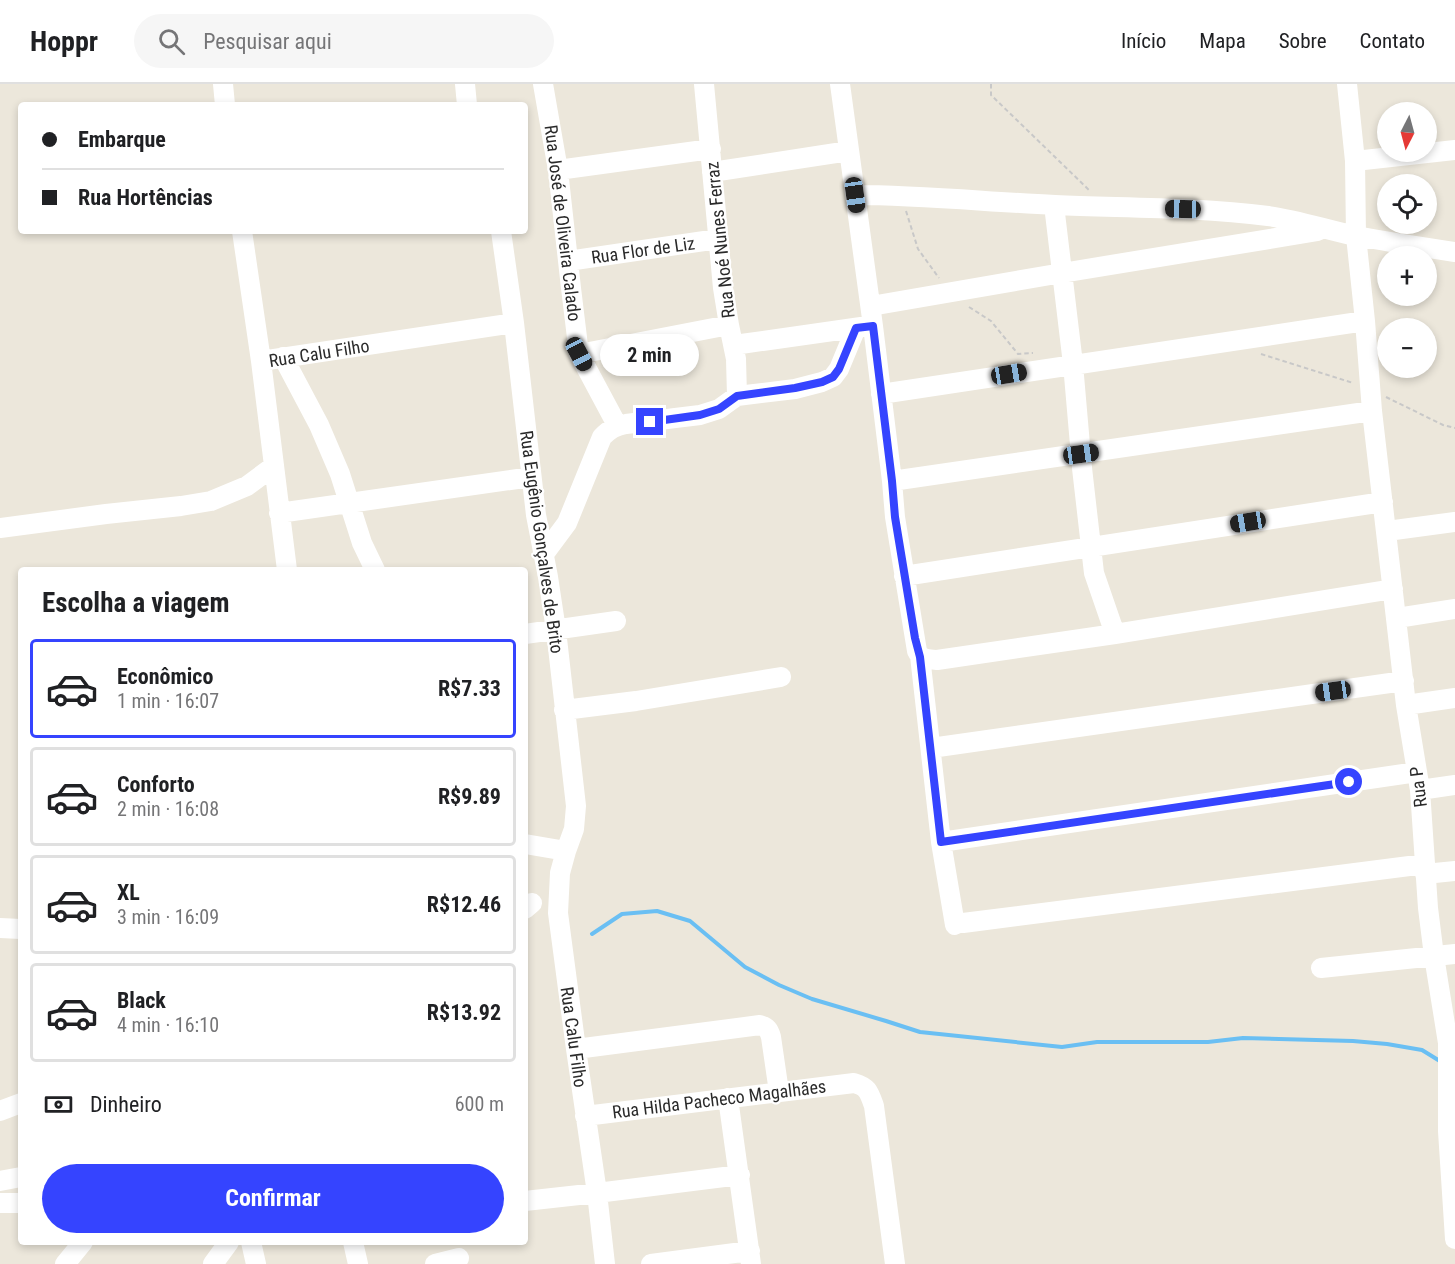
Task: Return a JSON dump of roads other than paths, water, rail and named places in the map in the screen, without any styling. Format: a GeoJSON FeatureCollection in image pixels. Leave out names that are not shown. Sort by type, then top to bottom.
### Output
{"type":"FeatureCollection","features":[{"type":"Feature","properties":{"kind":"street"},"geometry":{"type":"LineString","coordinates":[[223,84],[225,102]]}},
{"type":"Feature","properties":{"kind":"street"},"geometry":{"type":"LineString","coordinates":[[465,84],[467,102]]}},
{"type":"Feature","properties":{"kind":"street","name":"Rua José de Oliveira Calado"},"geometry":{"type":"LineString","coordinates":[[543,84],[558,170],[579,354],[613,427]]}},
{"type":"Feature","properties":{"kind":"street","name":"Rua Noé Nunes Ferraz"},"geometry":{"type":"LineString","coordinates":[[704,84],[718,239],[729,325],[736,359],[737,396]]}},
{"type":"Feature","properties":{"kind":"street"},"geometry":{"type":"LineString","coordinates":[[544,554],[567,523],[602,438],[613,427],[700,415],[719,409],[737,396],[822,382],[833,377],[865,327],[871,306],[840,84]]}},
{"type":"Feature","properties":{"kind":"street","name":"Rua P"},"geometry":{"type":"LineString","coordinates":[[1347,84],[1355,160],[1356,236],[1372,411],[1406,705],[1418,781],[1434,956],[1450,1019],[1448,1043],[1450,1185],[1455,1239]]}},
{"type":"Feature","properties":{"kind":"street"},"geometry":{"type":"LineString","coordinates":[[558,170],[711,149]]}},
{"type":"Feature","properties":{"kind":"street"},"geometry":{"type":"LineString","coordinates":[[1355,160],[1455,150]]}},
{"type":"Feature","properties":{"kind":"street"},"geometry":{"type":"LineString","coordinates":[[712,172],[849,151]]}},
{"type":"Feature","properties":{"kind":"street"},"geometry":{"type":"LineString","coordinates":[[855,195],[901,195],[1054,205],[1183,209],[1268,216],[1356,236],[1455,252]]}},
{"type":"Feature","properties":{"kind":"street"},"geometry":{"type":"LineString","coordinates":[[1054,205],[1094,573],[1115,634]]}},
{"type":"Feature","properties":{"kind":"street"},"geometry":{"type":"LineString","coordinates":[[871,306],[1332,230]]}},
{"type":"Feature","properties":{"kind":"street"},"geometry":{"type":"LineString","coordinates":[[242,234],[261,361]]}},
{"type":"Feature","properties":{"kind":"street","name":"Rua Eugênio Gonçalves de Brito"},"geometry":{"type":"LineString","coordinates":[[501,234],[536,515],[556,630],[576,806],[574,829],[566,851]]}},
{"type":"Feature","properties":{"kind":"street","name":"Rua Flor de Liz"},"geometry":{"type":"LineString","coordinates":[[568,261],[718,239]]}},
{"type":"Feature","properties":{"kind":"street"},"geometry":{"type":"LineString","coordinates":[[881,394],[1365,321]]}},
{"type":"Feature","properties":{"kind":"street","name":"Rua Calu Filho"},"geometry":{"type":"LineString","coordinates":[[287,567],[261,361],[514,323]]}},
{"type":"Feature","properties":{"kind":"street"},"geometry":{"type":"LineString","coordinates":[[579,354],[729,325]]}},
{"type":"Feature","properties":{"kind":"street"},"geometry":{"type":"LineString","coordinates":[[734,345],[865,327]]}},
{"type":"Feature","properties":{"kind":"street"},"geometry":{"type":"LineString","coordinates":[[865,327],[881,394],[895,517],[917,651],[920,657],[941,842],[959,924],[1425,869],[1455,871]]}},
{"type":"Feature","properties":{"kind":"street"},"geometry":{"type":"LineString","coordinates":[[283,357],[319,425],[340,474],[362,543],[374,567]]}},
{"type":"Feature","properties":{"kind":"street"},"geometry":{"type":"LineString","coordinates":[[892,481],[1372,411]]}},
{"type":"Feature","properties":{"kind":"street"},"geometry":{"type":"LineString","coordinates":[[0,528],[211,501],[246,486],[274,466]]}},
{"type":"Feature","properties":{"kind":"street"},"geometry":{"type":"LineString","coordinates":[[279,513],[531,477]]}},
{"type":"Feature","properties":{"kind":"street"},"geometry":{"type":"LineString","coordinates":[[904,576],[1383,502]]}},
{"type":"Feature","properties":{"kind":"street"},"geometry":{"type":"LineString","coordinates":[[1387,531],[1455,522]]}},
{"type":"Feature","properties":{"kind":"street"},"geometry":{"type":"LineString","coordinates":[[920,657],[937,660],[1393,589]]}},
{"type":"Feature","properties":{"kind":"street"},"geometry":{"type":"LineString","coordinates":[[1397,618],[1455,609]]}},
{"type":"Feature","properties":{"kind":"street"},"geometry":{"type":"LineString","coordinates":[[528,634],[616,621]]}},
{"type":"Feature","properties":{"kind":"street"},"geometry":{"type":"LineString","coordinates":[[564,710],[636,701],[781,677]]}},
{"type":"Feature","properties":{"kind":"street"},"geometry":{"type":"LineString","coordinates":[[931,748],[1404,681]]}},
{"type":"Feature","properties":{"kind":"street"},"geometry":{"type":"LineString","coordinates":[[1406,705],[1455,698]]}},
{"type":"Feature","properties":{"kind":"street"},"geometry":{"type":"LineString","coordinates":[[941,842],[1418,781],[1455,785]]}},
{"type":"Feature","properties":{"kind":"street"},"geometry":{"type":"LineString","coordinates":[[528,845],[566,851]]}},
{"type":"Feature","properties":{"kind":"street","name":"Rua Calu Filho"},"geometry":{"type":"LineString","coordinates":[[566,851],[560,873],[558,913],[597,1193],[604,1264]]}},
{"type":"Feature","properties":{"kind":"street"},"geometry":{"type":"LineString","coordinates":[[0,928],[18,929]]}},
{"type":"Feature","properties":{"kind":"street"},"geometry":{"type":"LineString","coordinates":[[1321,968],[1455,954]]}},
{"type":"Feature","properties":{"kind":"street"},"geometry":{"type":"LineString","coordinates":[[576,1049],[765,1026],[771,1036],[779,1092]]}},
{"type":"Feature","properties":{"kind":"street","name":"Rua Hilda Pacheco Magalhães"},"geometry":{"type":"LineString","coordinates":[[585,1116],[854,1083],[863,1086],[869,1093],[874,1106],[895,1264]]}},
{"type":"Feature","properties":{"kind":"street"},"geometry":{"type":"LineString","coordinates":[[651,1264],[751,1257],[728,1098]]}},
{"type":"Feature","properties":{"kind":"street"},"geometry":{"type":"LineString","coordinates":[[0,1111],[18,1104]]}},
{"type":"Feature","properties":{"kind":"street"},"geometry":{"type":"LineString","coordinates":[[528,1201],[740,1175]]}},
{"type":"Feature","properties":{"kind":"street"},"geometry":{"type":"LineString","coordinates":[[0,1180],[18,1177]]}},
{"type":"Feature","properties":{"kind":"street"},"geometry":{"type":"LineString","coordinates":[[0,1203],[18,1203]]}},
{"type":"Feature","properties":{"kind":"street"},"geometry":{"type":"LineString","coordinates":[[65,1264],[80,1245]]}},
{"type":"Feature","properties":{"kind":"street"},"geometry":{"type":"LineString","coordinates":[[213,1264],[227,1245]]}},
{"type":"Feature","properties":{"kind":"street"},"geometry":{"type":"LineString","coordinates":[[252,1245],[256,1264]]}},
{"type":"Feature","properties":{"kind":"street"},"geometry":{"type":"LineString","coordinates":[[354,1245],[358,1264]]}},
{"type":"Feature","properties":{"kind":"street"},"geometry":{"type":"LineString","coordinates":[[435,1264],[458,1255]]}},
{"type":"Feature","properties":{"kind":"waterway"},"geometry":{"type":"LineString","coordinates":[[592,934],[622,914],[657,911],[690,921],[745,967],[779,985],[812,999],[920,1032],[1062,1047],[1097,1042],[1208,1042],[1243,1038],[1353,1041],[1422,1050],[1443,1063]]}}]}
